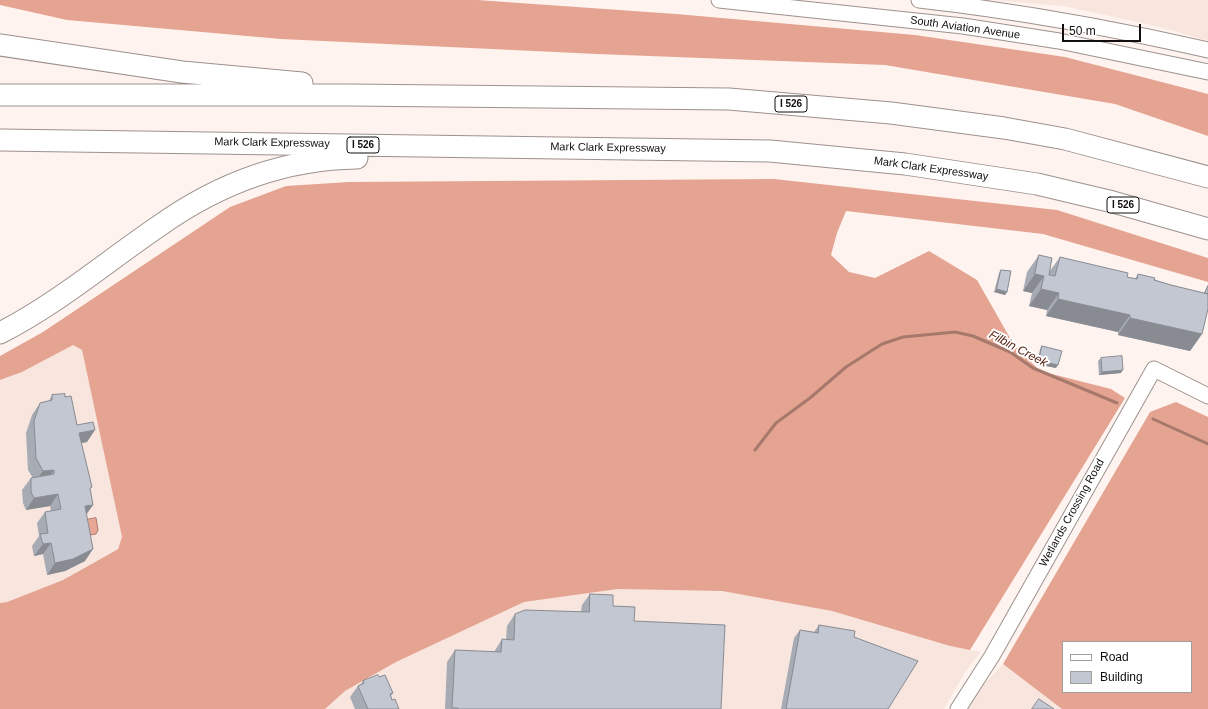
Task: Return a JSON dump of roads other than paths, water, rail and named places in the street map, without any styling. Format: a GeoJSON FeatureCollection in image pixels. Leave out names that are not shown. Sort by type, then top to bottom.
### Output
{"type":"FeatureCollection","features":[{"type":"Feature","properties":{"kind":"highway"},"geometry":{"type":"LineString","coordinates":[[0,45],[182,72],[350,87],[541,97]]}},
{"type":"Feature","properties":{"kind":"highway","name":"I 526"},"geometry":{"type":"LineString","coordinates":[[0,95],[350,95],[729,99],[816,106],[951,120],[1065,139],[1208,177]]}},
{"type":"Feature","properties":{"kind":"highway","name":"Mark Clark Expressway"},"geometry":{"type":"LineString","coordinates":[[0,140],[770,151],[905,164],[1030,183],[1113,202],[1208,229]]}},
{"type":"Feature","properties":{"kind":"highway"},"geometry":{"type":"LineString","coordinates":[[0,333],[25,320],[160,224],[190,206],[246,178],[275,169],[299,163],[335,158],[725,150]]}},
{"type":"Feature","properties":{"kind":"street","name":"South Aviation Avenue"},"geometry":{"type":"LineString","coordinates":[[719,0],[925,22],[1003,32],[1136,56],[1208,72]]}},
{"type":"Feature","properties":{"kind":"street","name":"South Aviation Avenue"},"geometry":{"type":"LineString","coordinates":[[919,0],[1006,5],[1208,50]]}},
{"type":"Feature","properties":{"kind":"street"},"geometry":{"type":"LineString","coordinates":[[1003,32],[1006,5]]}},
{"type":"Feature","properties":{"kind":"street","name":"Wetlands Crossing Road"},"geometry":{"type":"LineString","coordinates":[[958,709],[992,656],[1154,369],[1208,396]]}},
{"type":"Feature","properties":{"kind":"waterway","name":"Filbin Creek"},"geometry":{"type":"LineString","coordinates":[[755,450],[776,423],[810,398],[846,367],[882,344],[903,337],[955,332],[973,336],[1010,352],[1033,368],[1117,403]]}},
{"type":"Feature","properties":{"kind":"waterway","name":"Filbin Creek"},"geometry":{"type":"LineString","coordinates":[[1153,419],[1208,444]]}}]}
